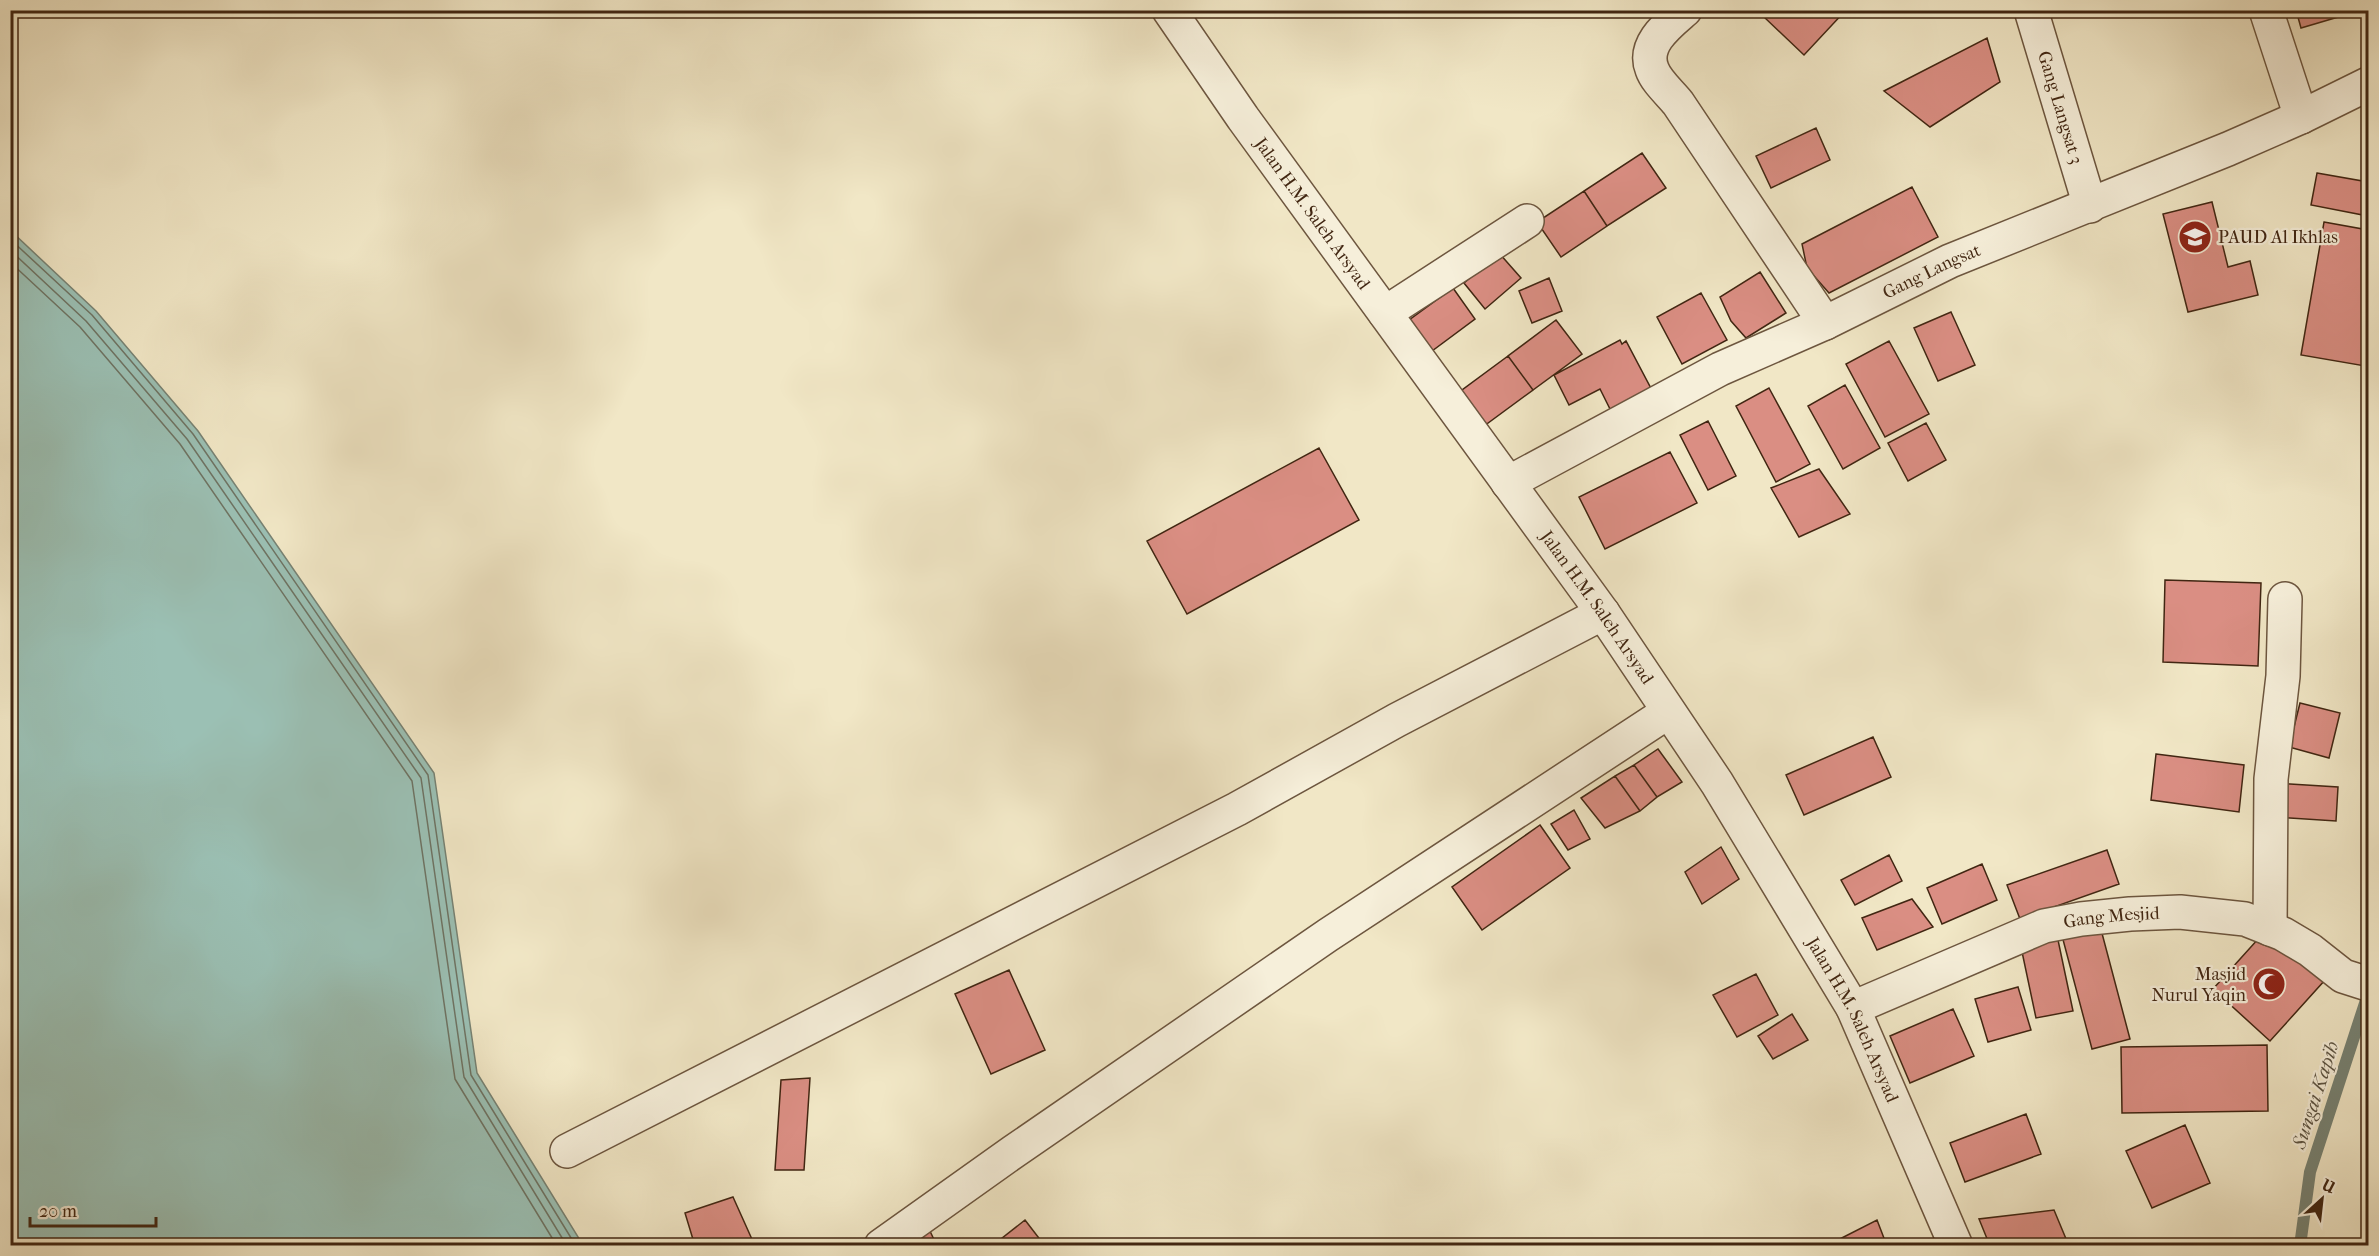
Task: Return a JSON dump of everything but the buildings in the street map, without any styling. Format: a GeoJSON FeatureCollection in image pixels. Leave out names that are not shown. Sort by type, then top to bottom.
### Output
{"type":"FeatureCollection","features":[{"type":"Feature","properties":{"kind":"street","name":"Jalan H.M. Saleh Arsyad"},"geometry":{"type":"LineString","coordinates":[[1169,10],[1243,118],[1603,614],[1717,783],[1852,1008],[1956,1245]]}},
{"type":"Feature","properties":{"kind":"street"},"geometry":{"type":"LineString","coordinates":[[1685,10],[1663,30],[1652,48],[1652,70],[1678,103],[1825,323]]}},
{"type":"Feature","properties":{"kind":"street","name":"Gang Langsat 3"},"geometry":{"type":"LineString","coordinates":[[2031,10],[2090,206]]}},
{"type":"Feature","properties":{"kind":"street"},"geometry":{"type":"LineString","coordinates":[[2266,10],[2301,117]]}},
{"type":"Feature","properties":{"kind":"street","name":"Gang Langsat"},"geometry":{"type":"LineString","coordinates":[[1508,483],[1720,369],[1825,323],[1950,261],[2090,206],[2301,117],[2368,84]]}},
{"type":"Feature","properties":{"kind":"street"},"geometry":{"type":"LineString","coordinates":[[1385,313],[1527,221]]}},
{"type":"Feature","properties":{"kind":"street"},"geometry":{"type":"LineString","coordinates":[[2270,929],[2271,779],[2283,676],[2285,599]]}},
{"type":"Feature","properties":{"kind":"street"},"geometry":{"type":"LineString","coordinates":[[567,1151],[1237,809],[1397,720],[1603,614]]}},
{"type":"Feature","properties":{"kind":"street"},"geometry":{"type":"LineString","coordinates":[[881,1245],[1328,935],[1668,712]]}},
{"type":"Feature","properties":{"kind":"street","name":"Gang Mesjid"},"geometry":{"type":"LineString","coordinates":[[1852,1008],[2044,926],[2081,919],[2180,912],[2245,918],[2310,950],[2356,980]]}},
{"type":"Feature","properties":{"kind":"water"},"geometry":{"type":"Polygon","coordinates":[[[11,231],[96,311],[198,431],[434,773],[477,1073],[583,1245],[11,1245],[11,231]]]}},
{"type":"Feature","properties":{"kind":"waterway","name":"Sungai Kapih"},"geometry":{"type":"LineString","coordinates":[[2300,1246],[2310,1172],[2368,994]]}},
{"type":"Feature","properties":{"kind":"place","name":"PAUD Al Ikhlas"},"geometry":{"type":"Point","coordinates":[2195,237]}},
{"type":"Feature","properties":{"kind":"place","name":"Masjid Nurul Yaqin"},"geometry":{"type":"Point","coordinates":[2269,984]}}]}
